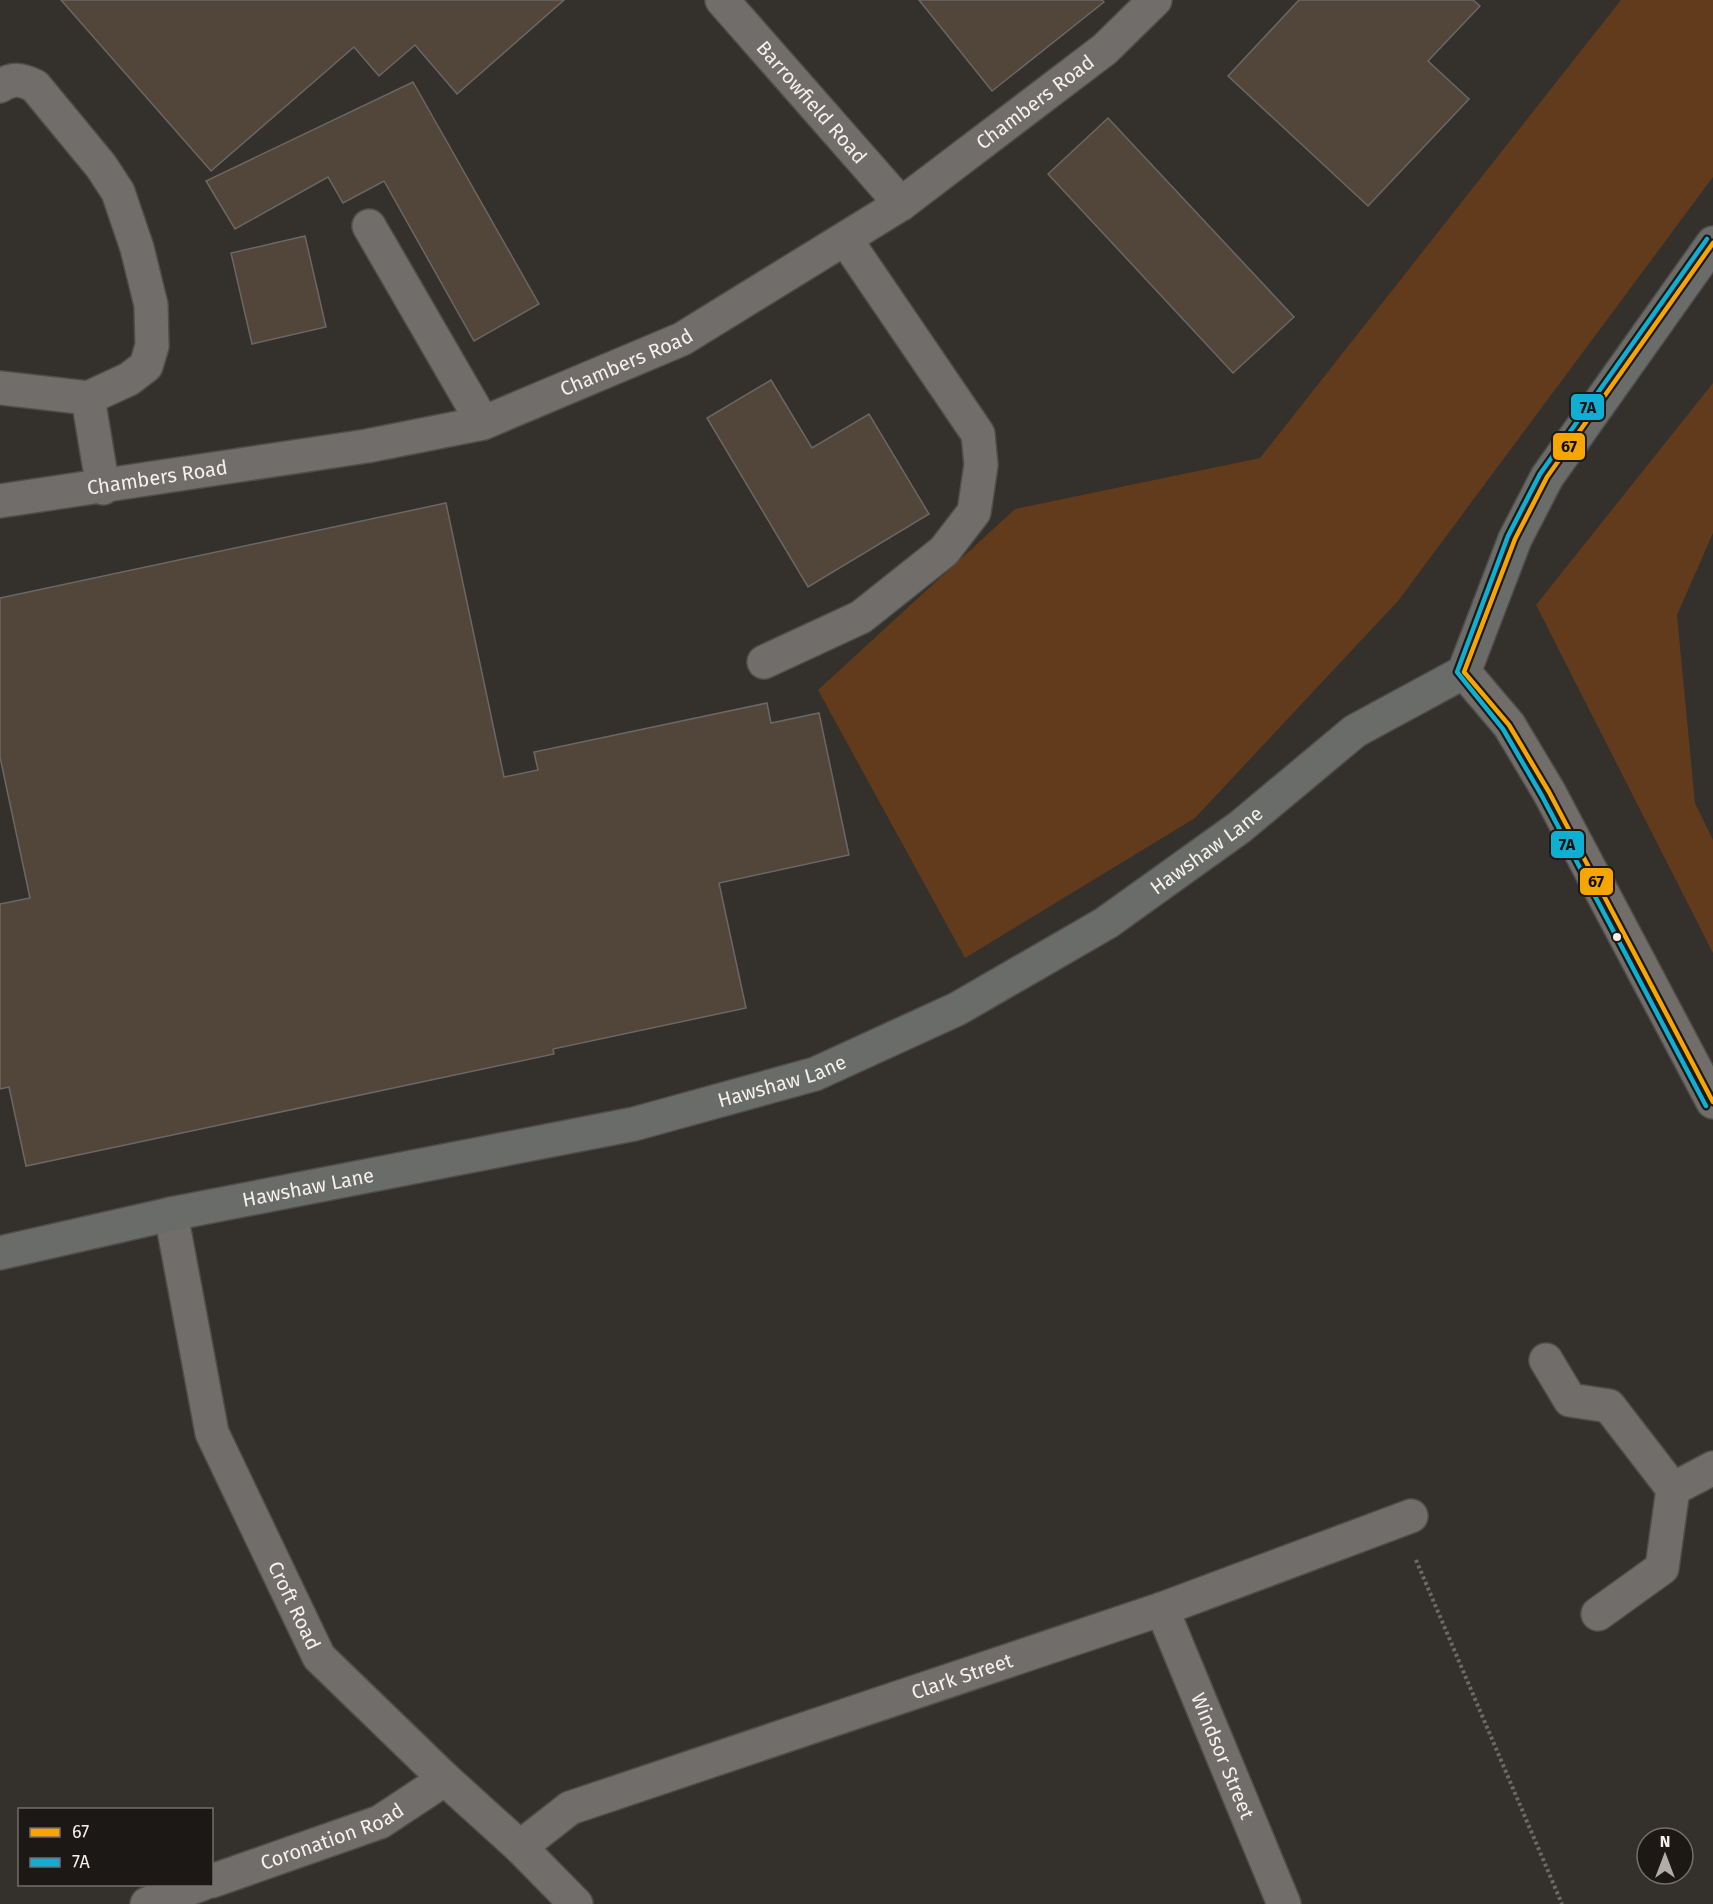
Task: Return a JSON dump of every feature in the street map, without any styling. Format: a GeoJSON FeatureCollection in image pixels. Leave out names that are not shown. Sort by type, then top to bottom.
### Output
{"type":"FeatureCollection","features":[{"type":"Feature","properties":{"kind":"main road"},"geometry":{"type":"LineString","coordinates":[[1464,672],[1515,539],[1547,477],[1713,243]]}},
{"type":"Feature","properties":{"kind":"main road","name":"Hawshaw Lane"},"geometry":{"type":"LineString","coordinates":[[0,1253],[171,1214],[634,1124],[815,1074],[957,1009],[1106,923],[1240,827],[1355,731],[1464,672]]}},
{"type":"Feature","properties":{"kind":"street","name":"Barrowfield Road"},"geometry":{"type":"LineString","coordinates":[[723,0],[901,204]]}},
{"type":"Feature","properties":{"kind":"street","name":"Chambers Road"},"geometry":{"type":"LineString","coordinates":[[0,501],[103,488],[367,446],[483,423],[682,339],[901,204],[1105,49],[1155,0]]}},
{"type":"Feature","properties":{"kind":"street"},"geometry":{"type":"LineString","coordinates":[[0,86],[9,80],[22,80],[34,86],[101,165],[118,192],[137,248],[151,305],[152,346],[146,366],[129,379],[88,398],[0,388]]}},
{"type":"Feature","properties":{"kind":"street"},"geometry":{"type":"LineString","coordinates":[[369,226],[483,423]]}},
{"type":"Feature","properties":{"kind":"street"},"geometry":{"type":"LineString","coordinates":[[764,662],[861,617],[944,551],[974,512],[981,465],[978,434],[846,240]]}},
{"type":"Feature","properties":{"kind":"street"},"geometry":{"type":"LineString","coordinates":[[88,398],[103,488]]}},
{"type":"Feature","properties":{"kind":"street"},"geometry":{"type":"LineString","coordinates":[[1464,672],[1509,725],[1549,792],[1713,1102]]}},
{"type":"Feature","properties":{"kind":"street","name":"Croft Road"},"geometry":{"type":"LineString","coordinates":[[171,1214],[212,1433],[319,1657],[445,1779],[520,1847],[576,1904]]}},
{"type":"Feature","properties":{"kind":"street"},"geometry":{"type":"LineString","coordinates":[[1546,1360],[1570,1400],[1608,1406],[1673,1489],[1662,1568],[1598,1614]]}},
{"type":"Feature","properties":{"kind":"street"},"geometry":{"type":"LineString","coordinates":[[1673,1489],[1713,1468]]}},
{"type":"Feature","properties":{"kind":"street","name":"Clark Street"},"geometry":{"type":"LineString","coordinates":[[520,1847],[570,1808],[1162,1609],[1405,1519]]}},
{"type":"Feature","properties":{"kind":"street","name":"Windsor Street"},"geometry":{"type":"LineString","coordinates":[[1162,1609],[1284,1904]]}},
{"type":"Feature","properties":{"kind":"street","name":"Coronation Road"},"geometry":{"type":"LineString","coordinates":[[213,1881],[380,1822],[445,1779]]}},
{"type":"Feature","properties":{"kind":"street"},"geometry":{"type":"LineString","coordinates":[[147,1904],[196,1886]]}},
{"type":"Feature","properties":{"kind":"path"},"geometry":{"type":"LineString","coordinates":[[1405,1519],[1562,1904]]}},
{"type":"Feature","properties":{"kind":"shaded area"},"geometry":{"type":"Polygon","coordinates":[[[1621,0],[1713,0],[1713,177],[1398,601],[1195,818],[965,958],[818,690],[1015,509],[1260,458],[1621,0]]]}},
{"type":"Feature","properties":{"kind":"shaded area"},"geometry":{"type":"Polygon","coordinates":[[[1713,383],[1713,533],[1677,615],[1695,803],[1713,840],[1713,953],[1536,605],[1713,383]]]}},
{"type":"Feature","properties":{"kind":"building"},"geometry":{"type":"Polygon","coordinates":[[[61,0],[564,0],[457,94],[415,45],[379,76],[354,47],[211,171],[61,0]]]}},
{"type":"Feature","properties":{"kind":"building"},"geometry":{"type":"Polygon","coordinates":[[[919,0],[1102,0],[1104,2],[992,91],[919,0]]]}},
{"type":"Feature","properties":{"kind":"building"},"geometry":{"type":"Polygon","coordinates":[[[1299,0],[1473,0],[1480,6],[1428,61],[1469,99],[1368,206],[1228,76],[1299,0]]]}},
{"type":"Feature","properties":{"kind":"building"},"geometry":{"type":"Polygon","coordinates":[[[413,82],[539,304],[474,341],[384,181],[343,203],[328,177],[235,229],[206,181],[413,82]]]}},
{"type":"Feature","properties":{"kind":"building"},"geometry":{"type":"Polygon","coordinates":[[[1108,118],[1294,317],[1233,373],[1048,174],[1108,118]]]}},
{"type":"Feature","properties":{"kind":"building"},"geometry":{"type":"Polygon","coordinates":[[[305,236],[326,327],[252,344],[231,253],[305,236]]]}},
{"type":"Feature","properties":{"kind":"building"},"geometry":{"type":"Polygon","coordinates":[[[771,380],[812,448],[869,414],[929,514],[808,587],[707,418],[771,380]]]}},
{"type":"Feature","properties":{"kind":"building"},"geometry":{"type":"Polygon","coordinates":[[[446,503],[504,777],[538,770],[534,752],[767,703],[771,723],[819,713],[849,855],[719,883],[746,1008],[553,1049],[554,1054],[26,1166],[9,1087],[0,1089],[0,904],[30,898],[0,757],[0,598],[446,503]]]}},
{"type":"Feature","properties":{"kind":"transit line","name":"7A"},"geometry":{"type":"LineString","coordinates":[[1706,1106],[1542,796],[1503,729],[1457,672],[1508,536],[1540,474],[1707,239]]}},
{"type":"Feature","properties":{"kind":"transit line","name":"67"},"geometry":{"type":"LineString","coordinates":[[1713,243],[1547,477],[1515,539],[1464,672],[1509,725],[1549,792],[1713,1102]]}}]}
